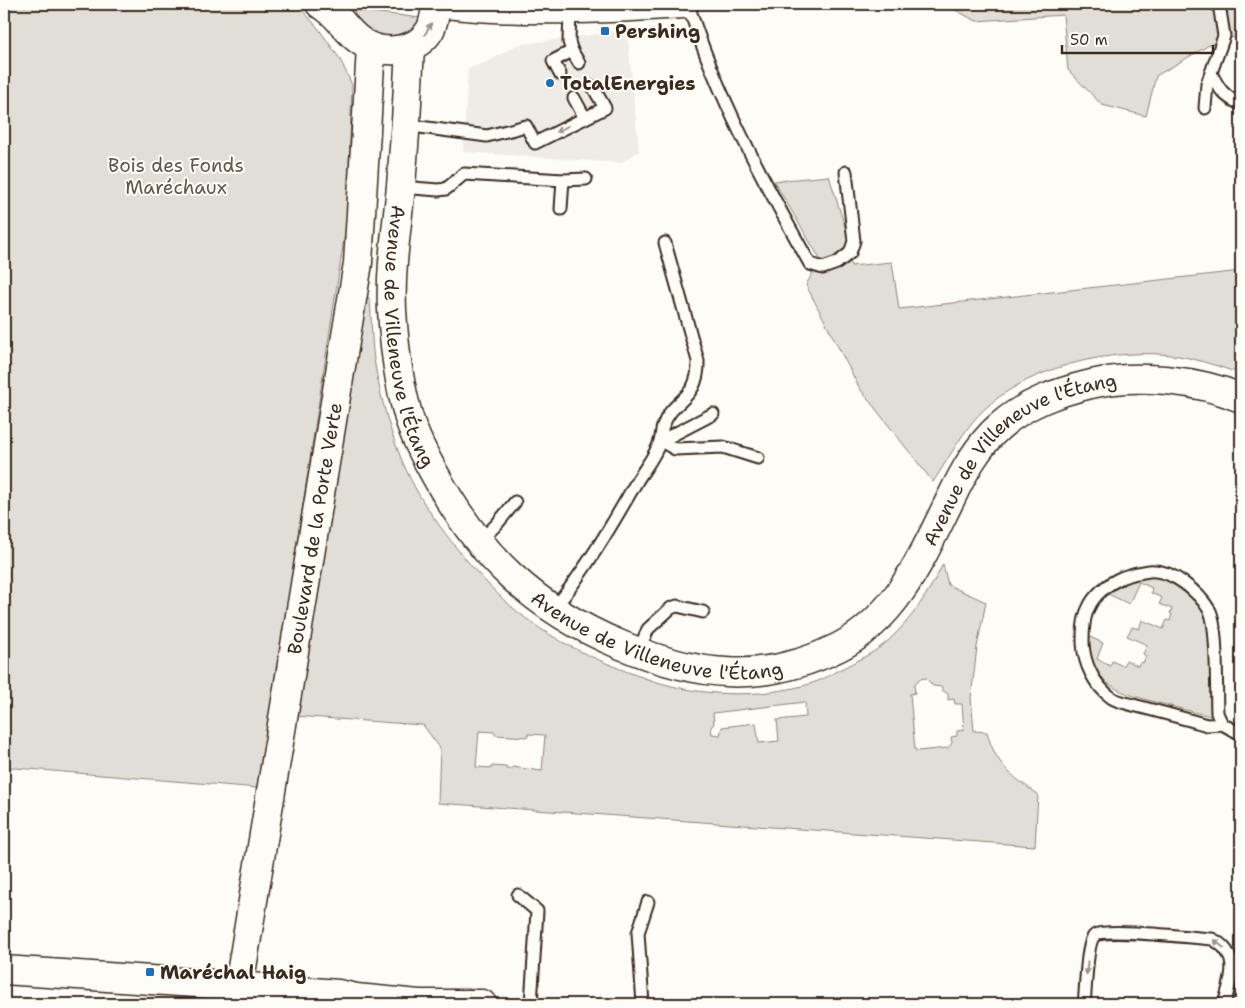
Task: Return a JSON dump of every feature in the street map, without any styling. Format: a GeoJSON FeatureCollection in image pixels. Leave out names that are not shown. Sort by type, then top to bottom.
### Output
{"type":"FeatureCollection","features":[{"type":"Feature","properties":{"kind":"street"},"geometry":{"type":"LineString","coordinates":[[332,8],[358,40],[371,48],[391,50],[410,48],[421,40],[431,29],[437,4]]}},
{"type":"Feature","properties":{"kind":"street"},"geometry":{"type":"LineString","coordinates":[[446,4],[524,10],[594,10],[684,4]]}},
{"type":"Feature","properties":{"kind":"street","name":"Boulevard de la Porte Verte"},"geometry":{"type":"LineString","coordinates":[[238,995],[358,263],[371,48]]}},
{"type":"Feature","properties":{"kind":"street","name":"Avenue de Villeneuve l'Étang"},"geometry":{"type":"LineString","coordinates":[[410,48],[392,308],[399,372],[407,412],[424,456],[443,492],[479,542],[523,588],[553,610],[591,632],[638,652],[678,666],[708,671],[746,673],[781,669],[809,660],[842,645],[868,628],[889,607],[915,569],[964,472],[978,450],[998,427],[1027,407],[1060,391],[1099,382],[1135,377],[1187,383],[1241,398]]}},
{"type":"Feature","properties":{"kind":"street"},"geometry":{"type":"LineString","coordinates":[[4,970],[238,995],[338,994],[356,998],[419,1004],[482,1004]]}},
{"type":"Feature","properties":{"kind":"lane"},"geometry":{"type":"LineString","coordinates":[[688,4],[700,42],[713,72],[772,196],[810,264],[823,268],[837,263],[850,253],[854,241],[846,172]]}},
{"type":"Feature","properties":{"kind":"lane"},"geometry":{"type":"LineString","coordinates":[[1205,108],[1207,84],[1224,36],[1219,4]]}},
{"type":"Feature","properties":{"kind":"lane"},"geometry":{"type":"LineString","coordinates":[[570,10],[570,42],[572,51],[579,62]]}},
{"type":"Feature","properties":{"kind":"lane"},"geometry":{"type":"LineString","coordinates":[[560,74],[553,62],[572,51]]}},
{"type":"Feature","properties":{"kind":"lane"},"geometry":{"type":"LineString","coordinates":[[1211,72],[1218,88],[1229,99],[1241,104]]}},
{"type":"Feature","properties":{"kind":"lane"},"geometry":{"type":"LineString","coordinates":[[405,125],[487,136],[526,126],[535,143],[605,108],[593,86]]}},
{"type":"Feature","properties":{"kind":"lane"},"geometry":{"type":"LineString","coordinates":[[574,98],[585,118]]}},
{"type":"Feature","properties":{"kind":"lane"},"geometry":{"type":"LineString","coordinates":[[400,187],[446,189],[464,174],[563,180],[586,179]]}},
{"type":"Feature","properties":{"kind":"lane"},"geometry":{"type":"LineString","coordinates":[[561,209],[563,180]]}},
{"type":"Feature","properties":{"kind":"lane"},"geometry":{"type":"LineString","coordinates":[[553,610],[573,585],[660,441],[663,426],[672,411],[694,388],[698,376],[698,361],[664,243]]}},
{"type":"Feature","properties":{"kind":"lane"},"geometry":{"type":"LineString","coordinates":[[660,441],[713,414]]}},
{"type":"Feature","properties":{"kind":"lane"},"geometry":{"type":"LineString","coordinates":[[660,441],[675,449],[723,447],[758,458]]}},
{"type":"Feature","properties":{"kind":"lane"},"geometry":{"type":"LineString","coordinates":[[479,542],[515,502]]}},
{"type":"Feature","properties":{"kind":"lane"},"geometry":{"type":"LineString","coordinates":[[1222,724],[1217,712],[1214,625],[1210,611],[1197,595],[1183,581],[1167,574],[1151,571],[1132,574],[1114,581],[1099,593],[1088,609],[1083,628],[1083,651],[1088,668],[1098,683],[1113,699],[1207,725],[1222,724],[1241,734]]}},
{"type":"Feature","properties":{"kind":"lane"},"geometry":{"type":"LineString","coordinates":[[638,652],[648,629],[671,608],[677,606],[703,612]]}},
{"type":"Feature","properties":{"kind":"lane"},"geometry":{"type":"LineString","coordinates":[[518,895],[537,911],[531,1004]]}},
{"type":"Feature","properties":{"kind":"lane"},"geometry":{"type":"LineString","coordinates":[[643,1004],[638,934],[648,902]]}},
{"type":"Feature","properties":{"kind":"lane"},"geometry":{"type":"LineString","coordinates":[[1084,1004],[1089,949],[1092,937],[1097,933],[1114,932],[1212,939],[1221,944],[1229,954],[1232,974],[1224,1004]]}},
{"type":"Feature","properties":{"kind":"shaded area","name":"TotalEnergies"},"geometry":{"type":"Polygon","coordinates":[[[627,30],[639,151],[621,163],[463,152],[468,69],[489,61],[517,45],[627,30]]]}},
{"type":"Feature","properties":{"kind":"green space","name":"Bois des Fonds Maréchaux"},"geometry":{"type":"Polygon","coordinates":[[[4,4],[285,4],[300,7],[340,59],[352,85],[347,220],[259,788],[4,767],[4,4]]]}},
{"type":"Feature","properties":{"kind":"green space"},"geometry":{"type":"Polygon","coordinates":[[[944,4],[1241,4],[1241,35],[1211,44],[1156,76],[1146,116],[1102,105],[1068,70],[1063,15],[976,21],[944,4]]]}},
{"type":"Feature","properties":{"kind":"green space"},"geometry":{"type":"Polygon","coordinates":[[[354,10],[421,18],[411,30],[390,37],[371,33],[357,23],[354,10]]]}},
{"type":"Feature","properties":{"kind":"green space"},"geometry":{"type":"Polygon","coordinates":[[[829,176],[847,233],[851,266],[892,262],[899,309],[1241,271],[1241,374],[1179,356],[1154,354],[1126,354],[1070,364],[1016,386],[994,401],[969,426],[933,482],[860,389],[806,285],[820,259],[774,181],[829,176]]]}},
{"type":"Feature","properties":{"kind":"green space"},"geometry":{"type":"Polygon","coordinates":[[[366,293],[370,301],[374,357],[388,423],[402,460],[419,495],[440,526],[476,572],[517,612],[558,640],[587,654],[644,678],[663,684],[700,691],[739,694],[760,693],[804,686],[862,658],[889,640],[919,605],[943,564],[948,585],[986,602],[977,647],[971,698],[974,731],[987,732],[995,753],[1006,769],[1020,782],[1038,794],[1035,846],[438,803],[440,748],[423,725],[294,716],[366,293]],[[926,678],[919,679],[914,685],[915,693],[910,694],[915,750],[917,751],[948,748],[952,743],[951,737],[957,736],[957,731],[964,730],[962,704],[955,704],[954,699],[948,700],[948,694],[942,690],[942,687],[933,686],[926,678]],[[805,702],[713,713],[714,724],[711,727],[712,734],[720,735],[722,727],[756,723],[759,743],[779,741],[777,720],[806,717],[805,702]],[[479,731],[476,767],[492,768],[492,766],[512,769],[512,767],[542,771],[545,735],[528,734],[528,737],[495,735],[495,732],[479,731]]]}},
{"type":"Feature","properties":{"kind":"green space"},"geometry":{"type":"Polygon","coordinates":[[[1145,577],[1166,579],[1175,584],[1187,592],[1199,604],[1202,610],[1206,620],[1210,647],[1211,716],[1128,694],[1108,683],[1094,665],[1088,636],[1103,643],[1097,659],[1110,666],[1112,661],[1123,666],[1126,660],[1138,666],[1140,662],[1143,663],[1146,656],[1143,654],[1147,645],[1127,636],[1132,627],[1139,629],[1142,620],[1163,629],[1167,620],[1170,621],[1172,609],[1159,604],[1162,598],[1151,593],[1152,588],[1139,582],[1129,604],[1108,594],[1124,583],[1145,577]]]}},
{"type":"Feature","properties":{"kind":"place","name":"Pershing"},"geometry":{"type":"Point","coordinates":[605,31]}},
{"type":"Feature","properties":{"kind":"place","name":"TotalEnergies"},"geometry":{"type":"Point","coordinates":[550,83]}},
{"type":"Feature","properties":{"kind":"place","name":"Maréchal Haig"},"geometry":{"type":"Point","coordinates":[150,972]}}]}
